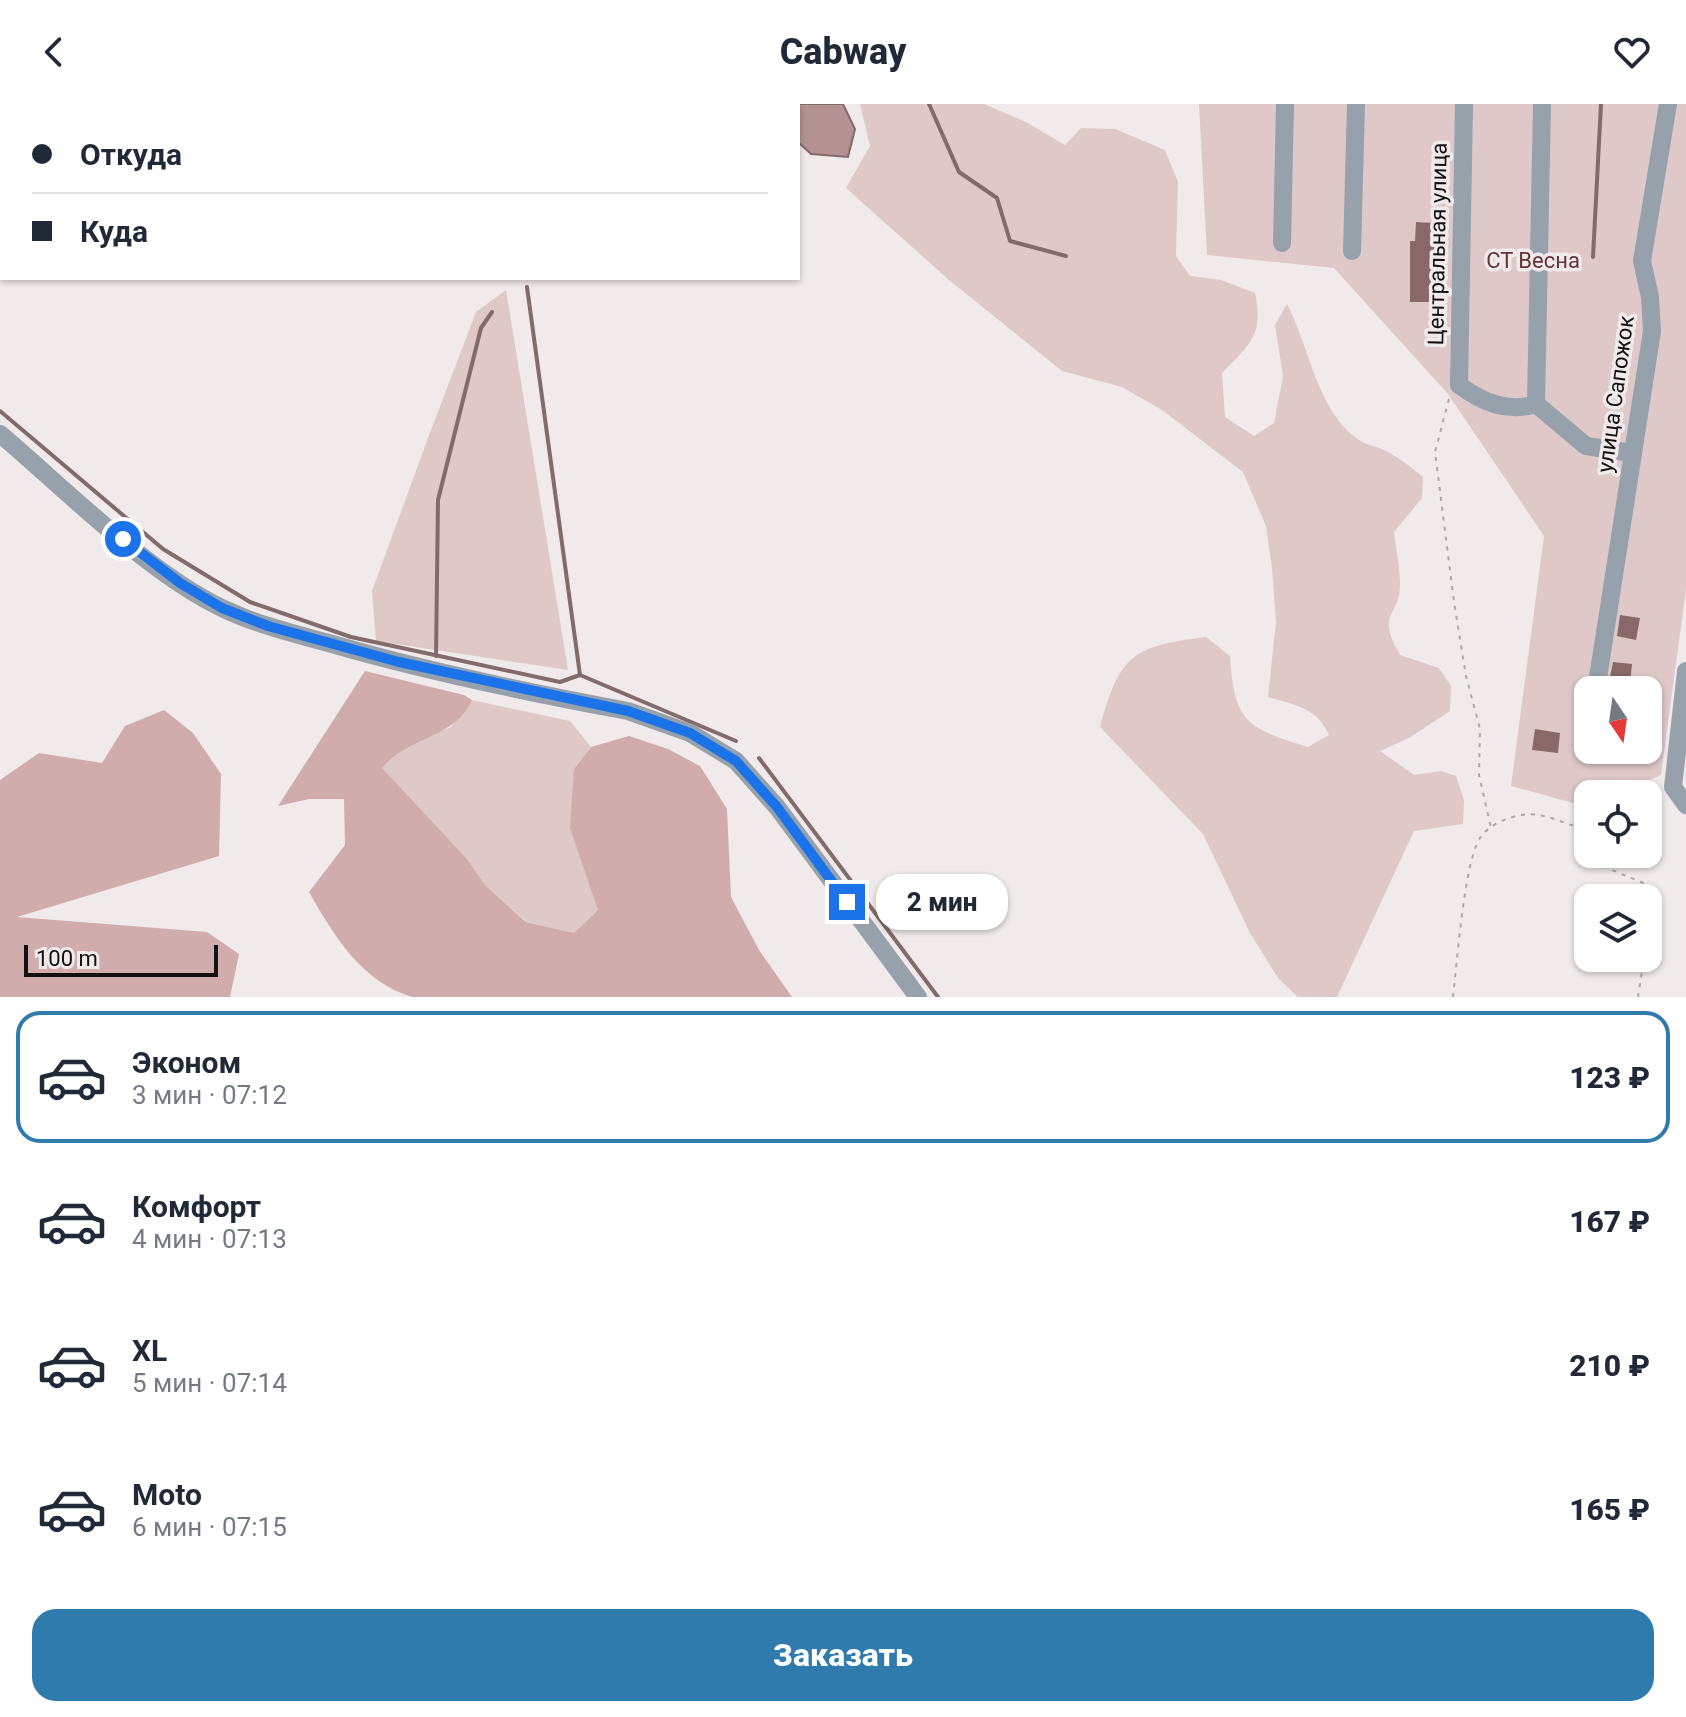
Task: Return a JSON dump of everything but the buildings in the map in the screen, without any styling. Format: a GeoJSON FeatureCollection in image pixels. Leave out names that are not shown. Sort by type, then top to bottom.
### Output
{"type":"FeatureCollection","features":[{"type":"Feature","properties":{"kind":"street"},"geometry":{"type":"LineString","coordinates":[[1282,243],[1285,104]]}},
{"type":"Feature","properties":{"kind":"street"},"geometry":{"type":"LineString","coordinates":[[1352,251],[1356,104]]}},
{"type":"Feature","properties":{"kind":"street","name":"Центральная улица"},"geometry":{"type":"LineString","coordinates":[[1459,385],[1464,104]]}},
{"type":"Feature","properties":{"kind":"street"},"geometry":{"type":"LineString","coordinates":[[1536,404],[1542,104]]}},
{"type":"Feature","properties":{"kind":"street","name":"улица Сапожок"},"geometry":{"type":"LineString","coordinates":[[1598,676],[1652,331],[1650,297],[1642,261],[1668,104]]}},
{"type":"Feature","properties":{"kind":"street"},"geometry":{"type":"LineString","coordinates":[[1459,385],[1480,400],[1519,410],[1536,404]]}},
{"type":"Feature","properties":{"kind":"street"},"geometry":{"type":"LineString","coordinates":[[1536,404],[1586,446],[1632,453]]}},
{"type":"Feature","properties":{"kind":"street"},"geometry":{"type":"LineString","coordinates":[[0,434],[123,539],[180,583],[222,608],[268,626],[371,655],[628,711],[670,724],[713,746],[736,761],[777,807],[918,997]]}},
{"type":"Feature","properties":{"kind":"street"},"geometry":{"type":"LineString","coordinates":[[1686,671],[1673,787],[1686,805]]}},
{"type":"Feature","properties":{"kind":"path"},"geometry":{"type":"LineString","coordinates":[[1459,385],[1445,406],[1435,452],[1466,676],[1480,729],[1479,775],[1491,828]]}},
{"type":"Feature","properties":{"kind":"path"},"geometry":{"type":"LineString","coordinates":[[1453,997],[1472,864],[1480,838],[1491,828],[1522,815],[1543,815],[1574,828]]}},
{"type":"Feature","properties":{"kind":"path"},"geometry":{"type":"LineString","coordinates":[[1607,868],[1644,884]]}},
{"type":"Feature","properties":{"kind":"path"},"geometry":{"type":"LineString","coordinates":[[1638,997],[1642,972]]}},
{"type":"Feature","properties":{"kind":"green space"},"geometry":{"type":"Polygon","coordinates":[[[860,104],[984,104],[1026,122],[1065,145],[1081,128],[1115,129],[1165,150],[1178,182],[1176,256],[1190,276],[1221,280],[1255,293],[1256,329],[1247,346],[1222,373],[1225,417],[1254,436],[1274,423],[1283,376],[1275,325],[1287,304],[1333,413],[1361,442],[1393,455],[1423,477],[1422,498],[1394,532],[1400,584],[1389,631],[1400,655],[1439,668],[1451,686],[1450,711],[1409,738],[1380,751],[1414,775],[1441,771],[1456,776],[1464,800],[1463,824],[1414,831],[1337,997],[1298,997],[1278,978],[1250,933],[1203,834],[1100,727],[1115,684],[1133,658],[1161,645],[1206,637],[1230,656],[1235,696],[1240,709],[1258,728],[1308,747],[1329,735],[1312,713],[1268,697],[1276,622],[1272,568],[1266,526],[1243,472],[1162,410],[1122,387],[1062,371],[949,280],[846,188],[870,146],[860,104]]]}},
{"type":"Feature","properties":{"kind":"green space","name":"СТ Весна"},"geometry":{"type":"Polygon","coordinates":[[[1199,104],[1686,104],[1686,589],[1661,775],[1650,780],[1574,780],[1574,803],[1511,786],[1544,536],[1448,394],[1334,268],[1207,255],[1199,104]]]}},
{"type":"Feature","properties":{"kind":"green space"},"geometry":{"type":"Polygon","coordinates":[[[506,290],[568,670],[376,641],[372,591],[428,438],[476,312],[506,290]]]}},
{"type":"Feature","properties":{"kind":"green space"},"geometry":{"type":"Polygon","coordinates":[[[472,700],[570,721],[591,747],[574,769],[598,910],[574,933],[527,922],[486,886],[467,859],[381,768],[397,750],[451,727],[472,700]]]}},
{"type":"Feature","properties":{"kind":"shaded area"},"geometry":{"type":"Polygon","coordinates":[[[800,104],[843,104],[855,129],[848,157],[811,154],[800,144],[800,104]]]}},
{"type":"Feature","properties":{"kind":"shaded area"},"geometry":{"type":"Polygon","coordinates":[[[365,671],[464,695],[472,700],[454,723],[405,749],[382,768],[467,859],[486,886],[526,922],[574,933],[598,910],[570,828],[574,769],[591,747],[629,736],[668,749],[700,766],[727,809],[731,897],[759,950],[792,997],[412,997],[378,980],[339,941],[309,892],[345,845],[344,799],[309,799],[278,806],[365,671]]]}},
{"type":"Feature","properties":{"kind":"shaded area"},"geometry":{"type":"Polygon","coordinates":[[[164,710],[193,733],[221,774],[219,856],[17,917],[207,932],[239,954],[230,997],[0,997],[0,780],[39,753],[102,763],[125,726],[164,710]]]}},
{"type":"Feature","properties":{"kind":"waterway"},"geometry":{"type":"LineString","coordinates":[[929,104],[959,172],[997,198],[1010,241],[1066,256]]}},
{"type":"Feature","properties":{"kind":"waterway"},"geometry":{"type":"LineString","coordinates":[[1593,257],[1601,104]]}},
{"type":"Feature","properties":{"kind":"waterway"},"geometry":{"type":"LineString","coordinates":[[527,287],[580,675]]}},
{"type":"Feature","properties":{"kind":"waterway"},"geometry":{"type":"LineString","coordinates":[[436,656],[438,500],[481,328],[492,312]]}},
{"type":"Feature","properties":{"kind":"waterway"},"geometry":{"type":"LineString","coordinates":[[0,411],[163,549],[250,602],[351,637],[560,682],[580,675],[736,741]]}},
{"type":"Feature","properties":{"kind":"waterway"},"geometry":{"type":"LineString","coordinates":[[759,758],[938,997]]}},
{"type":"Feature","properties":{"kind":"route"},"geometry":{"type":"LineString","coordinates":[[123,539],[180,583],[222,608],[268,626],[399,662],[628,711],[690,733],[736,761],[777,807],[847,902]]}}]}
